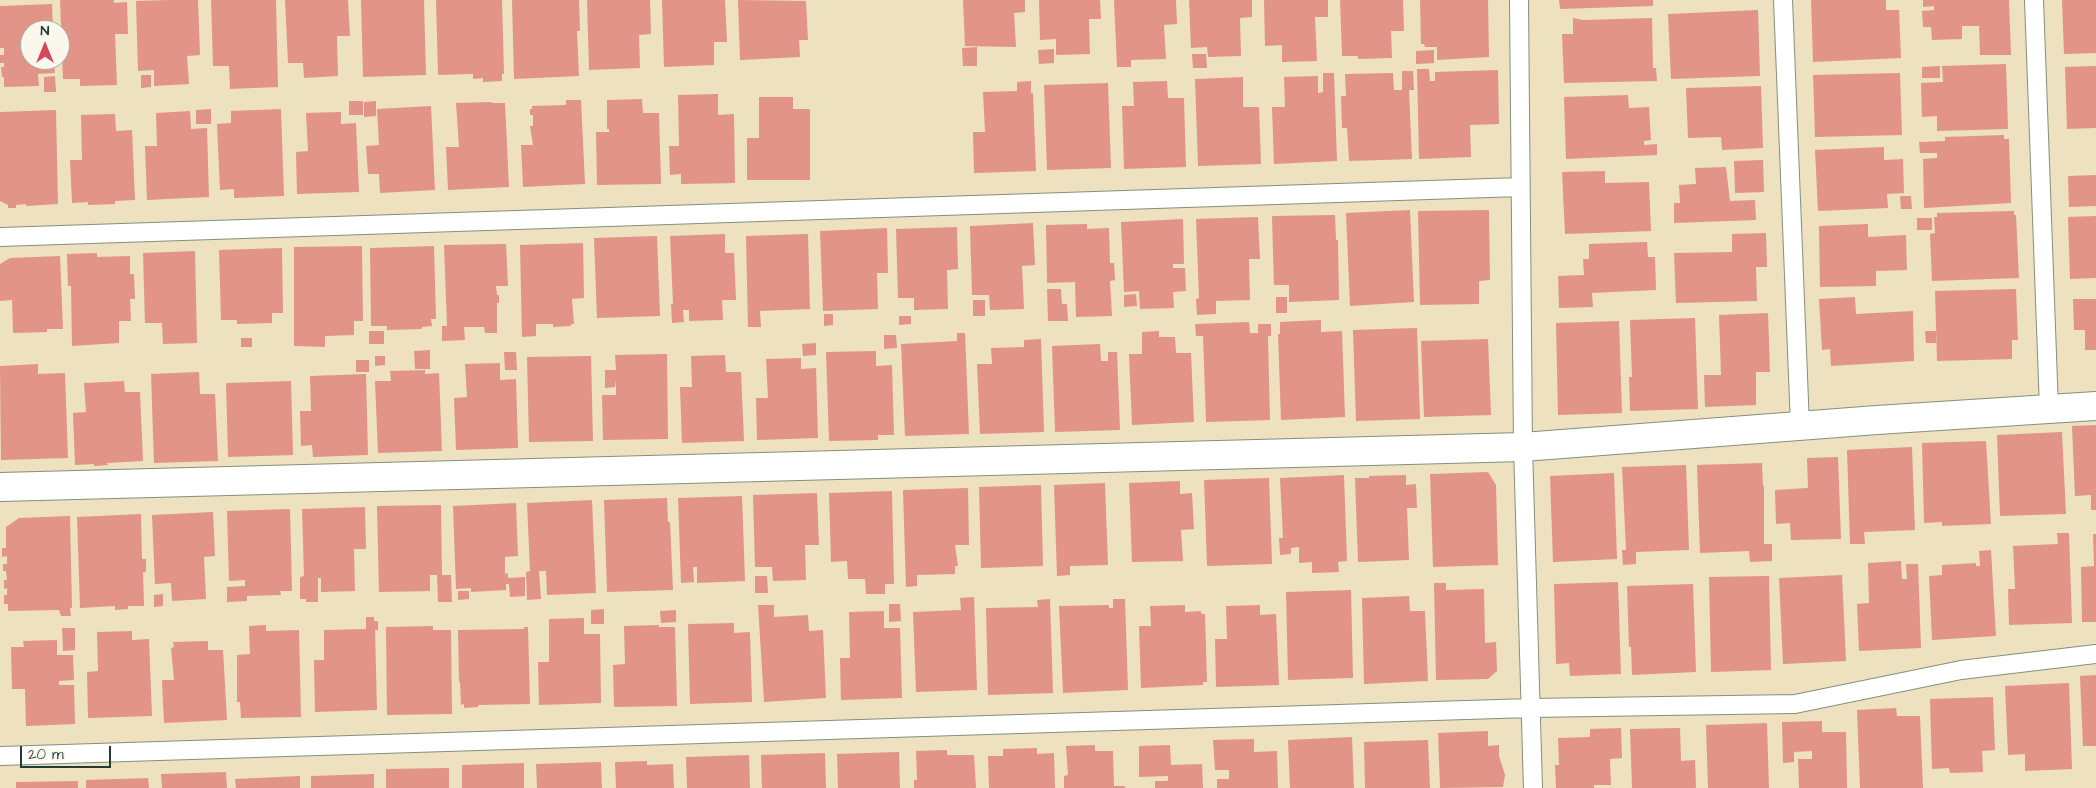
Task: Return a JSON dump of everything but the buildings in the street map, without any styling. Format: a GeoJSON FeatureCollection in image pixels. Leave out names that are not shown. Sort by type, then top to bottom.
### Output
{"type":"FeatureCollection","features":[{"type":"Feature","properties":{"kind":"street"},"geometry":{"type":"LineString","coordinates":[[0,487],[1523,447],[2096,406]]}},
{"type":"Feature","properties":{"kind":"lane"},"geometry":{"type":"LineString","coordinates":[[1519,0],[1523,447],[1533,788]]}},
{"type":"Feature","properties":{"kind":"lane"},"geometry":{"type":"LineString","coordinates":[[1783,0],[1800,426]]}},
{"type":"Feature","properties":{"kind":"lane"},"geometry":{"type":"LineString","coordinates":[[2034,0],[2050,409]]}},
{"type":"Feature","properties":{"kind":"lane"},"geometry":{"type":"LineString","coordinates":[[0,237],[1520,187]]}},
{"type":"Feature","properties":{"kind":"lane"},"geometry":{"type":"LineString","coordinates":[[0,756],[1530,708],[1795,704],[1961,670],[2096,654]]}}]}
